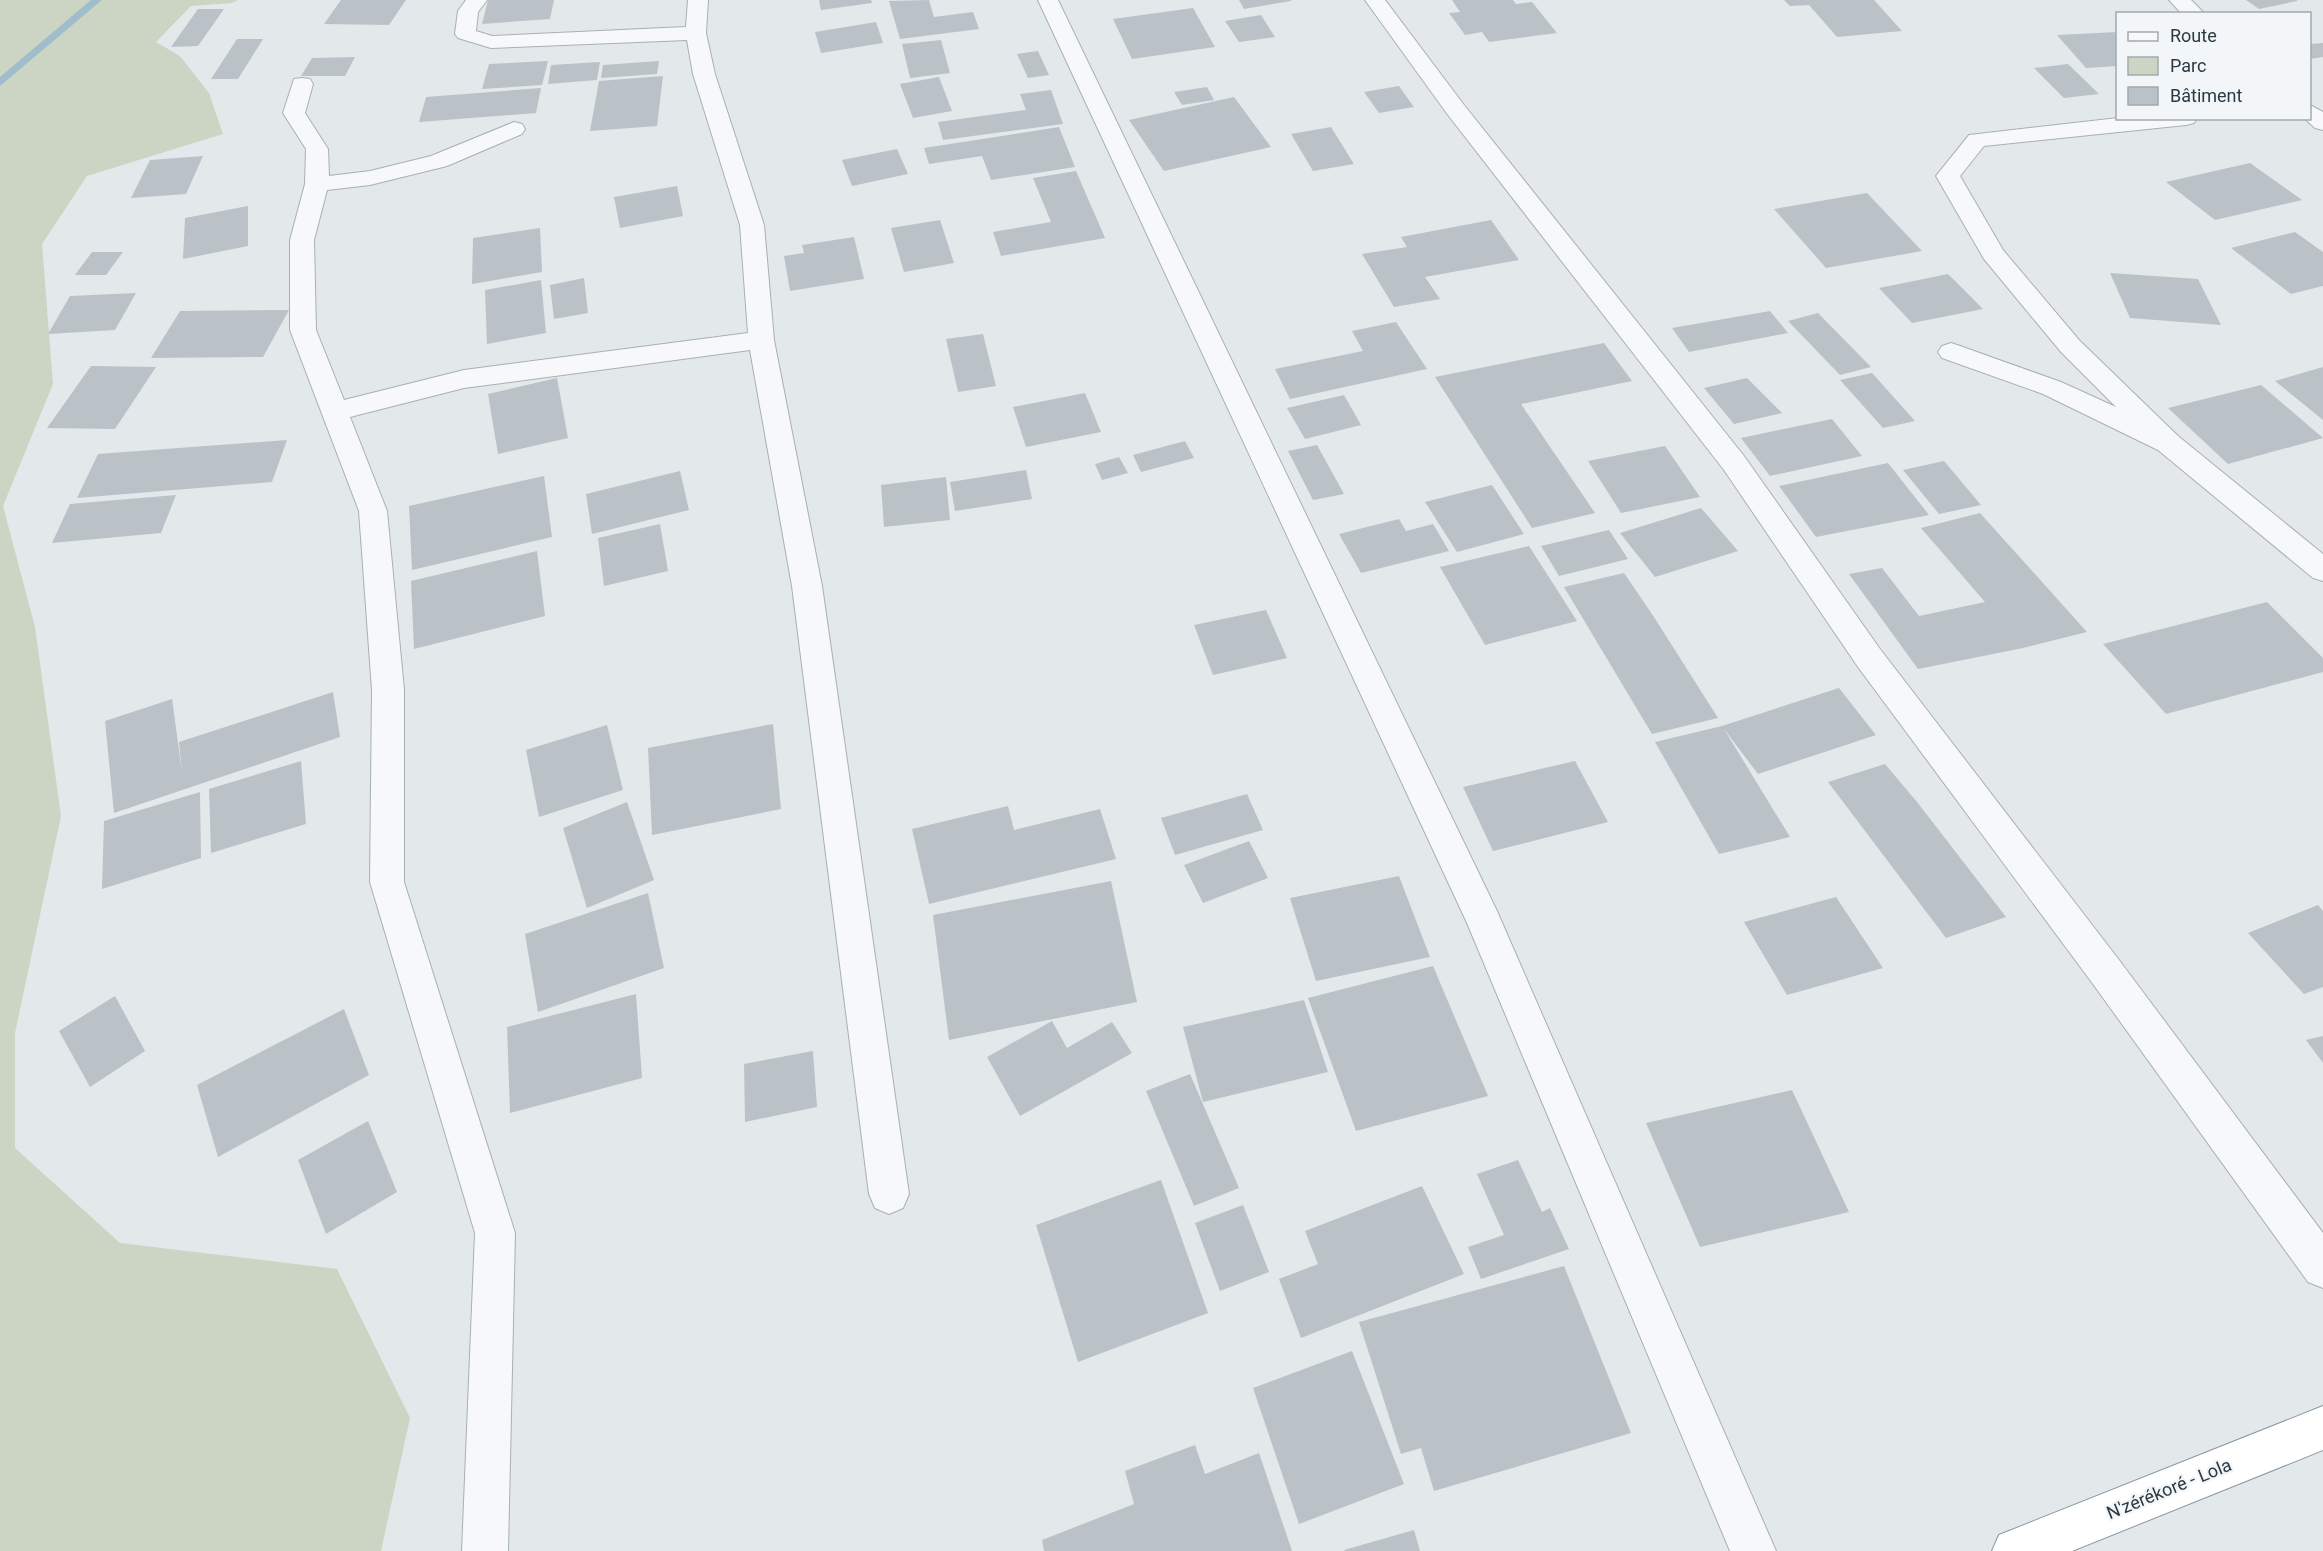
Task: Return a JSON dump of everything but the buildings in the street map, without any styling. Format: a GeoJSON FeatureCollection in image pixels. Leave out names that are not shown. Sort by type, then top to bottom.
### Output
{"type":"FeatureCollection","features":[{"type":"Feature","properties":{"kind":"highway","name":"N'zérékoré - Lola"},"geometry":{"type":"LineString","coordinates":[[2015,1551],[2323,1428]]}},
{"type":"Feature","properties":{"kind":"street"},"geometry":{"type":"LineString","coordinates":[[477,0],[468,11],[465,34],[491,42],[696,33]]}},
{"type":"Feature","properties":{"kind":"street"},"geometry":{"type":"LineString","coordinates":[[698,0],[696,33],[704,74],[752,225],[761,340],[807,586],[890,1194]]}},
{"type":"Feature","properties":{"kind":"street"},"geometry":{"type":"LineString","coordinates":[[1048,0],[1484,922],[1753,1551]]}},
{"type":"Feature","properties":{"kind":"street"},"geometry":{"type":"LineString","coordinates":[[1375,0],[1456,110],[1734,463],[1869,658],[2106,972],[2323,1267]]}},
{"type":"Feature","properties":{"kind":"street"},"geometry":{"type":"LineString","coordinates":[[2179,0],[2193,12]]}},
{"type":"Feature","properties":{"kind":"street"},"geometry":{"type":"LineString","coordinates":[[302,84],[294,113],[317,149],[317,184],[302,240],[303,330],[373,511],[388,690],[387,882],[495,1233],[485,1551]]}},
{"type":"Feature","properties":{"kind":"street"},"geometry":{"type":"LineString","coordinates":[[2311,113],[2323,123]]}},
{"type":"Feature","properties":{"kind":"street"},"geometry":{"type":"LineString","coordinates":[[2167,120],[1977,140],[1948,176],[2000,262],[2070,346],[2168,443],[2323,570]]}},
{"type":"Feature","properties":{"kind":"street"},"geometry":{"type":"LineString","coordinates":[[317,184],[370,178],[439,162],[514,129]]}},
{"type":"Feature","properties":{"kind":"street"},"geometry":{"type":"LineString","coordinates":[[334,412],[464,379],[761,340]]}},
{"type":"Feature","properties":{"kind":"street"},"geometry":{"type":"LineString","coordinates":[[1951,352],[2052,388],[2168,443]]}},
{"type":"Feature","properties":{"kind":"green space"},"geometry":{"type":"Polygon","coordinates":[[[0,0],[238,0],[232,3],[191,6],[156,42],[180,56],[209,93],[223,134],[87,176],[42,244],[53,384],[3,506],[35,627],[61,816],[15,1033],[15,1148],[120,1243],[337,1269],[410,1418],[381,1551],[0,1551],[0,0]]]}},
{"type":"Feature","properties":{"kind":"waterway"},"geometry":{"type":"LineString","coordinates":[[0,83],[97,0]]}}]}
